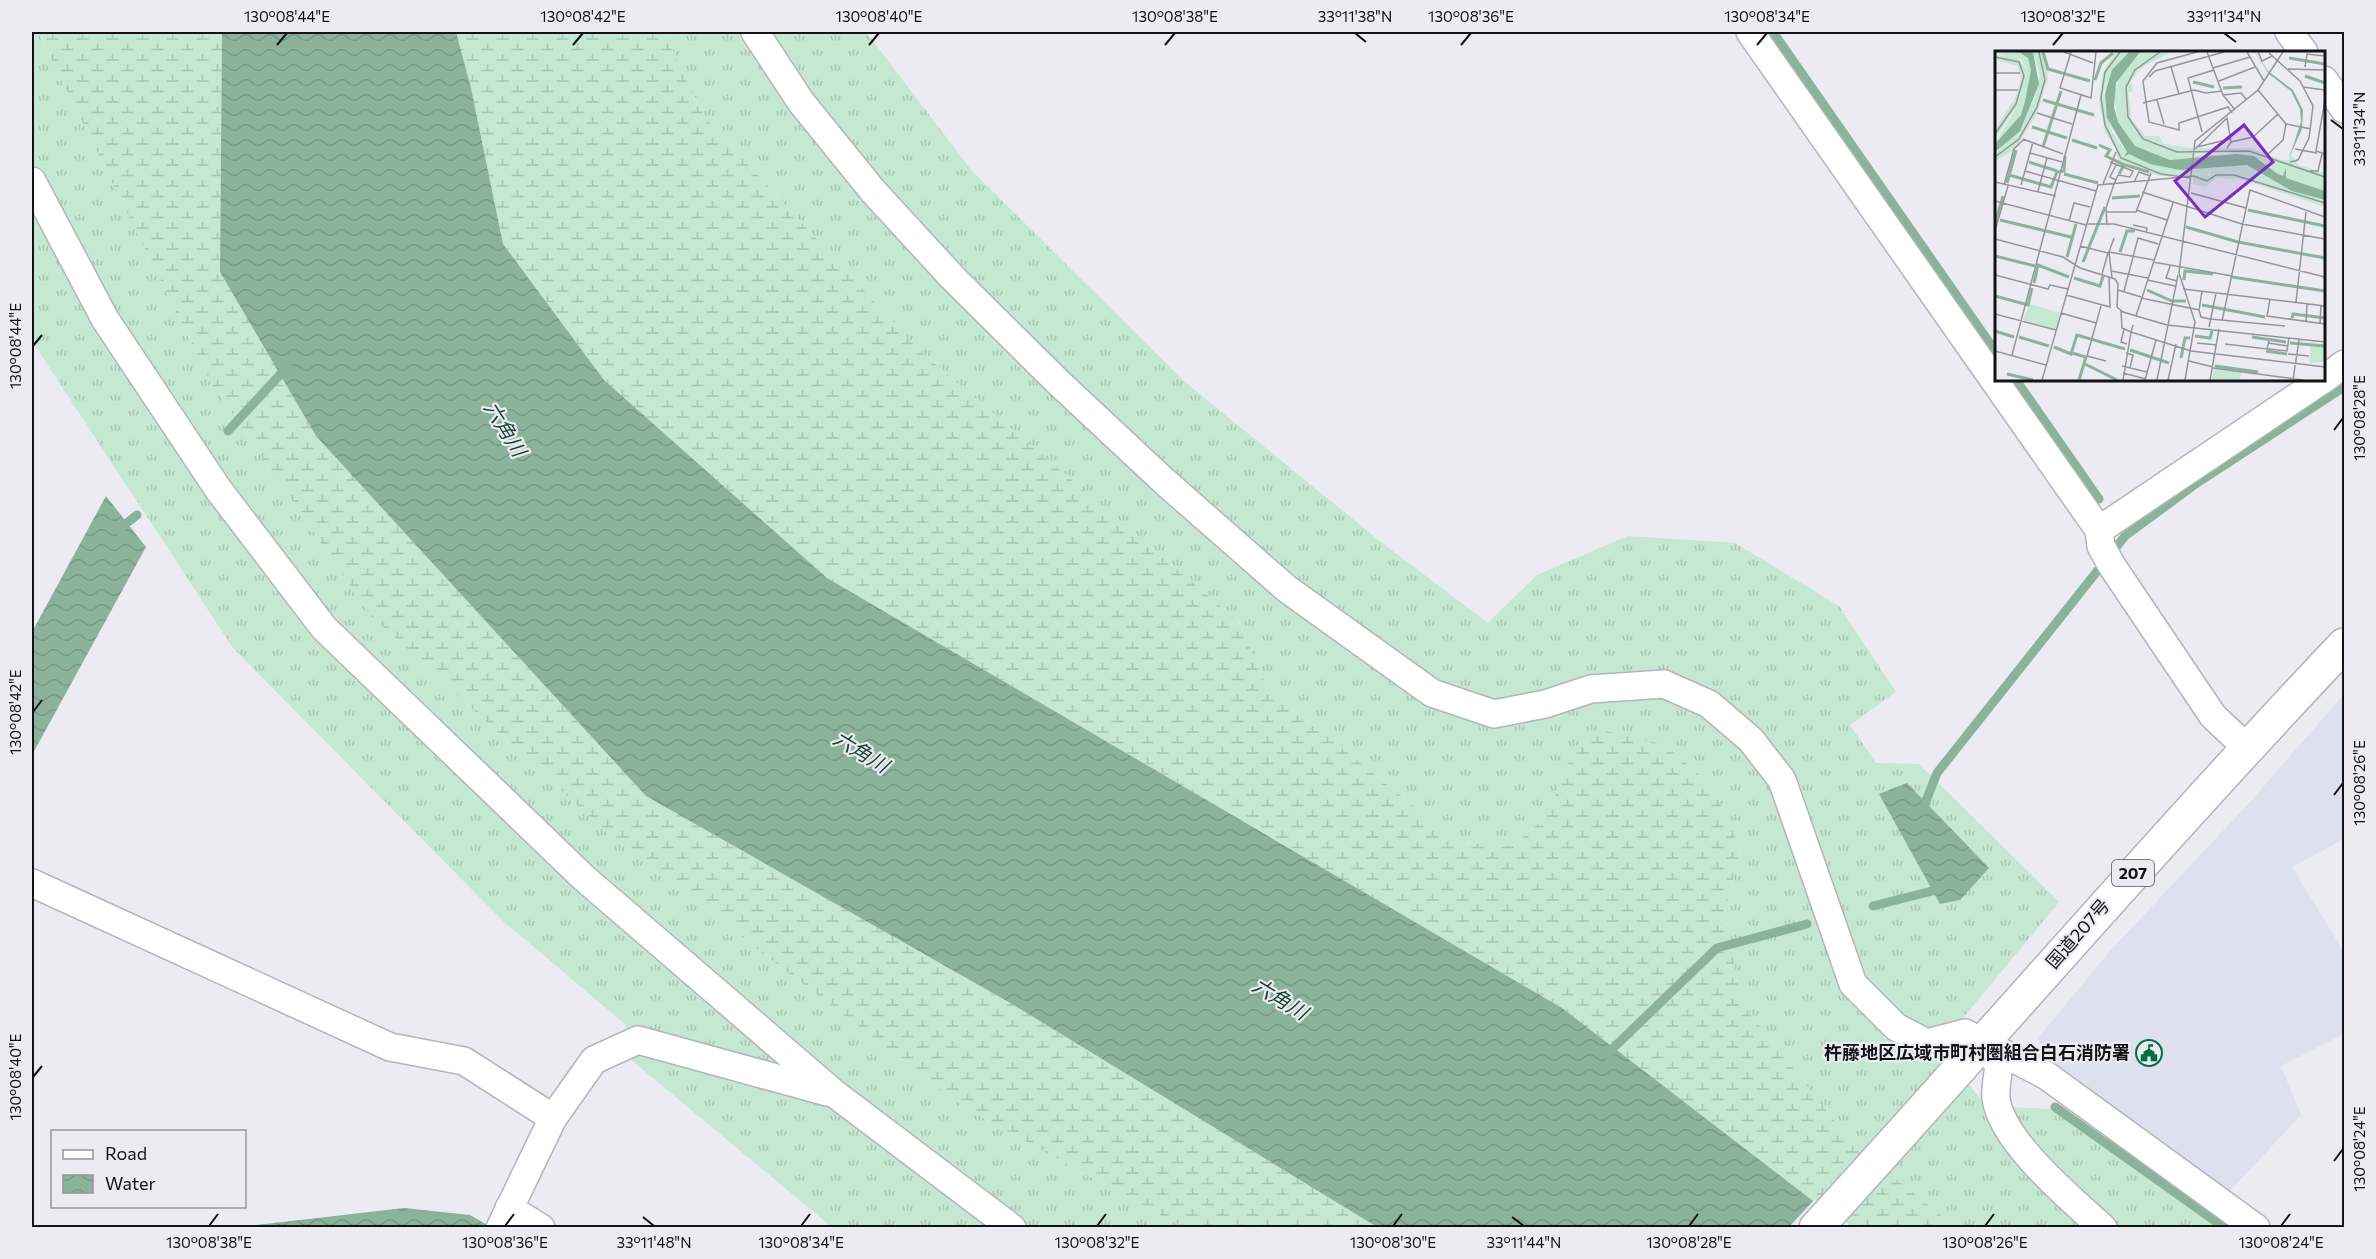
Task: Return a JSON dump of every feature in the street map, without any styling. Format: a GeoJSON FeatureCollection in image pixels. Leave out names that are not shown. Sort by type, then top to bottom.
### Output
{"type":"FeatureCollection","features":[{"type":"Feature","properties":{"kind":"highway","name":"国道207号"},"geometry":{"type":"LineString","coordinates":[[1816,1227],[1983,1044],[2081,930],[2344,645]]}},
{"type":"Feature","properties":{"kind":"street"},"geometry":{"type":"LineString","coordinates":[[754,32],[808,111],[873,191],[952,277],[1058,382],[1165,482],[1287,589],[1431,693],[1494,714],[1545,704],[1591,689],[1664,684],[1709,704],[1751,740],[1782,780],[1853,984],[1896,1027],[1927,1043],[1965,1033],[2013,1057],[2047,1076],[2256,1227]]}},
{"type":"Feature","properties":{"kind":"street"},"geometry":{"type":"LineString","coordinates":[[1750,32],[2104,547],[2213,716],[2247,748]]}},
{"type":"Feature","properties":{"kind":"street"},"geometry":{"type":"LineString","coordinates":[[2289,32],[2303,51]]}},
{"type":"Feature","properties":{"kind":"street"},"geometry":{"type":"LineString","coordinates":[[2325,81],[2344,109]]}},
{"type":"Feature","properties":{"kind":"street"},"geometry":{"type":"LineString","coordinates":[[32,181],[105,319],[218,489],[324,628],[584,878],[835,1094],[1012,1227]]}},
{"type":"Feature","properties":{"kind":"street"},"geometry":{"type":"LineString","coordinates":[[2325,378],[2344,364]]}},
{"type":"Feature","properties":{"kind":"street"},"geometry":{"type":"LineString","coordinates":[[2104,547],[2320,381]]}},
{"type":"Feature","properties":{"kind":"street"},"geometry":{"type":"LineString","coordinates":[[32,883],[390,1047],[464,1061],[553,1118]]}},
{"type":"Feature","properties":{"kind":"street"},"geometry":{"type":"LineString","coordinates":[[540,1227],[505,1218],[553,1118],[594,1060],[638,1040],[835,1094]]}},
{"type":"Feature","properties":{"kind":"street"},"geometry":{"type":"LineString","coordinates":[[1983,1044],[1999,1065],[1996,1098],[2006,1125],[2021,1149],[2103,1227]]}},
{"type":"Feature","properties":{"kind":"shaded area"},"geometry":{"type":"Polygon","coordinates":[[[2344,694],[2344,839],[2292,867],[2344,952],[2344,1034],[2281,1066],[2301,1115],[2229,1192],[2048,1062],[2038,1038],[2110,951],[2251,801],[2344,694]]]}},
{"type":"Feature","properties":{"kind":"green space"},"geometry":{"type":"Polygon","coordinates":[[[32,32],[38,32],[210,381],[370,615],[614,839],[965,1108],[1182,1227],[832,1227],[629,1058],[625,1024],[503,921],[233,648],[32,341],[32,32]]]}},
{"type":"Feature","properties":{"kind":"green space"},"geometry":{"type":"Polygon","coordinates":[[[38,32],[222,32],[220,272],[316,436],[646,796],[1012,1004],[1377,1227],[1182,1227],[965,1108],[614,839],[370,615],[210,381],[38,32]]]}},
{"type":"Feature","properties":{"kind":"green space"},"geometry":{"type":"Polygon","coordinates":[[[456,32],[664,32],[705,118],[920,351],[1239,622],[1267,688],[1460,843],[1513,846],[1547,816],[1570,757],[1600,730],[1665,745],[1712,786],[1741,849],[1725,910],[1741,1002],[1851,1142],[1955,1227],[1847,1227],[1562,1008],[827,578],[604,380],[503,244],[471,88],[456,32]]]}},
{"type":"Feature","properties":{"kind":"green space"},"geometry":{"type":"Polygon","coordinates":[[[664,32],[866,32],[972,171],[1186,383],[1381,542],[1488,623],[1537,575],[1628,536],[1735,543],[1839,606],[1896,692],[1850,725],[1876,763],[1919,764],[2059,902],[1939,1047],[1986,1106],[2051,1109],[2217,1227],[1955,1227],[1851,1142],[1741,1002],[1725,910],[1741,849],[1712,786],[1665,745],[1570,757],[1547,816],[1513,846],[1460,843],[1267,688],[1239,622],[920,351],[705,118],[664,32]]]}},
{"type":"Feature","properties":{"kind":"water","name":"六角川"},"geometry":{"type":"Polygon","coordinates":[[[222,32],[456,32],[471,88],[503,244],[604,380],[827,578],[1562,1008],[1847,1227],[1377,1227],[1012,1004],[646,796],[316,436],[220,272],[222,32]]]}},
{"type":"Feature","properties":{"kind":"water"},"geometry":{"type":"Polygon","coordinates":[[[106,496],[146,547],[32,755],[32,632],[106,496]]]}},
{"type":"Feature","properties":{"kind":"water"},"geometry":{"type":"Polygon","coordinates":[[[1907,783],[1989,868],[1960,900],[1940,904],[1879,794],[1907,783]]]}},
{"type":"Feature","properties":{"kind":"water"},"geometry":{"type":"Polygon","coordinates":[[[404,1208],[470,1215],[491,1227],[230,1228],[404,1208]]]}},
{"type":"Feature","properties":{"kind":"pier"},"geometry":{"type":"Polygon","coordinates":[[[1815,1199],[1849,1225],[1850,1228],[1789,1227],[1815,1199]]]}},
{"type":"Feature","properties":{"kind":"waterway"},"geometry":{"type":"LineString","coordinates":[[1773,32],[1995,351]]}},
{"type":"Feature","properties":{"kind":"waterway"},"geometry":{"type":"LineString","coordinates":[[228,431],[288,366]]}},
{"type":"Feature","properties":{"kind":"waterway"},"geometry":{"type":"LineString","coordinates":[[2017,381],[2099,499]]}},
{"type":"Feature","properties":{"kind":"waterway"},"geometry":{"type":"LineString","coordinates":[[1922,811],[1937,773],[2125,536],[2197,483],[2344,387]]}},
{"type":"Feature","properties":{"kind":"waterway"},"geometry":{"type":"LineString","coordinates":[[118,530],[137,515]]}},
{"type":"Feature","properties":{"kind":"waterway"},"geometry":{"type":"LineString","coordinates":[[1873,906],[1940,889],[1939,887]]}},
{"type":"Feature","properties":{"kind":"waterway"},"geometry":{"type":"LineString","coordinates":[[1607,1054],[1717,948],[1807,924]]}},
{"type":"Feature","properties":{"kind":"waterway"},"geometry":{"type":"LineString","coordinates":[[2055,1107],[2225,1228]]}},
{"type":"Feature","properties":{"kind":"place","name":"杵藤地区広域市町村圏組合白石消防署"},"geometry":{"type":"Point","coordinates":[2149,1053]}}]}
